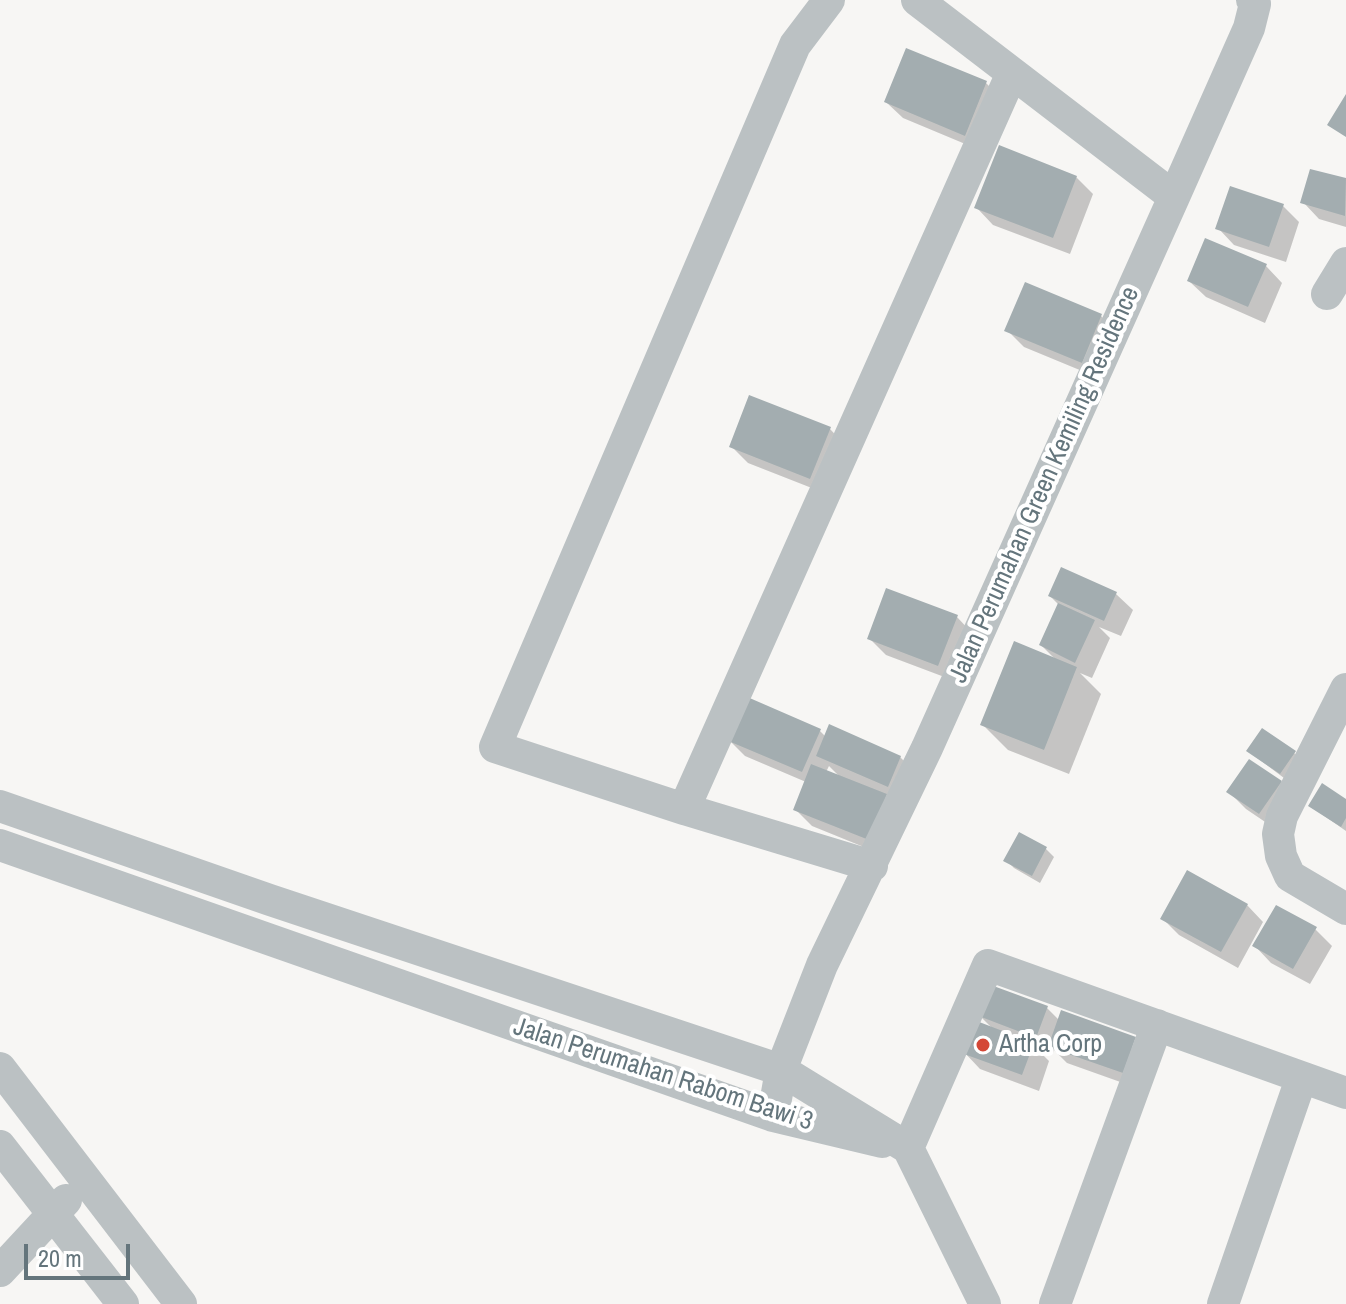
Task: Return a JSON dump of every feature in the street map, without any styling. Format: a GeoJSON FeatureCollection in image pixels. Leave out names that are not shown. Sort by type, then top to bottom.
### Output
{"type":"FeatureCollection","features":[{"type":"Feature","properties":{"kind":"street"},"geometry":{"type":"LineString","coordinates":[[829,0],[795,45],[495,747],[872,866]]}},
{"type":"Feature","properties":{"kind":"street"},"geometry":{"type":"LineString","coordinates":[[917,0],[1174,197]]}},
{"type":"Feature","properties":{"kind":"street","name":"Jalan Perumahan Green Kemiling Residence"},"geometry":{"type":"LineString","coordinates":[[773,1116],[781,1070],[822,965],[934,734],[1174,197],[1249,28],[1255,4],[1252,0]]}},
{"type":"Feature","properties":{"kind":"street"},"geometry":{"type":"LineString","coordinates":[[684,809],[1012,73]]}},
{"type":"Feature","properties":{"kind":"street"},"geometry":{"type":"LineString","coordinates":[[1327,294],[1346,263]]}},
{"type":"Feature","properties":{"kind":"street"},"geometry":{"type":"LineString","coordinates":[[1342,705],[1282,816],[1278,834],[1281,856],[1290,876],[1346,909]]}},
{"type":"Feature","properties":{"kind":"street","name":"Jalan Perumahan Rabom Bawi 3"},"geometry":{"type":"LineString","coordinates":[[0,806],[270,900],[781,1070],[908,1148]]}},
{"type":"Feature","properties":{"kind":"street","name":"Jalan Perumahan Rabom Bawi 3"},"geometry":{"type":"LineString","coordinates":[[0,845],[773,1116],[908,1148]]}},
{"type":"Feature","properties":{"kind":"street"},"geometry":{"type":"LineString","coordinates":[[985,1304],[908,1148],[988,965],[1346,1093]]}},
{"type":"Feature","properties":{"kind":"street"},"geometry":{"type":"LineString","coordinates":[[1055,1304],[1157,1025]]}},
{"type":"Feature","properties":{"kind":"street"},"geometry":{"type":"LineString","coordinates":[[0,1068],[181,1304]]}},
{"type":"Feature","properties":{"kind":"street"},"geometry":{"type":"LineString","coordinates":[[1223,1304],[1301,1079]]}},
{"type":"Feature","properties":{"kind":"street"},"geometry":{"type":"LineString","coordinates":[[0,1146],[123,1304]]}},
{"type":"Feature","properties":{"kind":"street"},"geometry":{"type":"LineString","coordinates":[[0,1271],[85,1178]]}},
{"type":"Feature","properties":{"kind":"building"},"geometry":{"type":"Polygon","coordinates":[[[906,48],[987,81],[965,136],[884,102],[906,48]]]}},
{"type":"Feature","properties":{"kind":"building"},"geometry":{"type":"Polygon","coordinates":[[[1346,94],[1346,137],[1327,125],[1346,94]]]}},
{"type":"Feature","properties":{"kind":"building"},"geometry":{"type":"Polygon","coordinates":[[[999,145],[1077,176],[1053,238],[974,208],[999,145]]]}},
{"type":"Feature","properties":{"kind":"building"},"geometry":{"type":"Polygon","coordinates":[[[1310,169],[1346,178],[1345,216],[1300,203],[1310,169]]]}},
{"type":"Feature","properties":{"kind":"building"},"geometry":{"type":"Polygon","coordinates":[[[1230,186],[1284,204],[1269,247],[1215,229],[1230,186]]]}},
{"type":"Feature","properties":{"kind":"building"},"geometry":{"type":"Polygon","coordinates":[[[1205,238],[1267,264],[1248,307],[1187,281],[1205,238]]]}},
{"type":"Feature","properties":{"kind":"building"},"geometry":{"type":"Polygon","coordinates":[[[1025,282],[1102,314],[1082,363],[1004,331],[1025,282]]]}},
{"type":"Feature","properties":{"kind":"building"},"geometry":{"type":"Polygon","coordinates":[[[749,395],[831,427],[810,479],[729,447],[749,395]]]}},
{"type":"Feature","properties":{"kind":"building"},"geometry":{"type":"Polygon","coordinates":[[[1061,567],[1117,592],[1104,621],[1048,596],[1061,567]]]}},
{"type":"Feature","properties":{"kind":"building"},"geometry":{"type":"Polygon","coordinates":[[[886,588],[958,615],[938,666],[867,639],[886,588]]]}},
{"type":"Feature","properties":{"kind":"building"},"geometry":{"type":"Polygon","coordinates":[[[1058,603],[1095,620],[1075,663],[1039,645],[1058,603]]]}},
{"type":"Feature","properties":{"kind":"building"},"geometry":{"type":"Polygon","coordinates":[[[1014,641],[1077,667],[1044,750],[980,725],[1014,641]]]}},
{"type":"Feature","properties":{"kind":"building"},"geometry":{"type":"Polygon","coordinates":[[[745,696],[821,729],[802,772],[726,740],[745,696]]]}},
{"type":"Feature","properties":{"kind":"building"},"geometry":{"type":"Polygon","coordinates":[[[829,724],[901,756],[888,787],[816,756],[829,724]]]}},
{"type":"Feature","properties":{"kind":"building"},"geometry":{"type":"Polygon","coordinates":[[[1262,728],[1296,751],[1280,774],[1246,751],[1262,728]]]}},
{"type":"Feature","properties":{"kind":"building"},"geometry":{"type":"Polygon","coordinates":[[[1249,759],[1282,781],[1259,814],[1226,792],[1249,759]]]}},
{"type":"Feature","properties":{"kind":"building"},"geometry":{"type":"Polygon","coordinates":[[[811,764],[887,794],[869,840],[793,810],[811,764]]]}},
{"type":"Feature","properties":{"kind":"building"},"geometry":{"type":"Polygon","coordinates":[[[1322,783],[1346,799],[1346,818],[1341,827],[1308,806],[1322,783]]]}},
{"type":"Feature","properties":{"kind":"building"},"geometry":{"type":"Polygon","coordinates":[[[1019,832],[1047,847],[1032,876],[1003,861],[1019,832]]]}},
{"type":"Feature","properties":{"kind":"building"},"geometry":{"type":"Polygon","coordinates":[[[1187,870],[1248,904],[1221,952],[1160,919],[1187,870]]]}},
{"type":"Feature","properties":{"kind":"building"},"geometry":{"type":"Polygon","coordinates":[[[1276,905],[1317,927],[1293,969],[1252,946],[1276,905]]]}},
{"type":"Feature","properties":{"kind":"building"},"geometry":{"type":"Polygon","coordinates":[[[988,984],[1048,1006],[1036,1038],[976,1015],[988,984]]]}},
{"type":"Feature","properties":{"kind":"building"},"geometry":{"type":"Polygon","coordinates":[[[1061,1010],[1136,1037],[1123,1073],[1048,1047],[1061,1010]]]}},
{"type":"Feature","properties":{"kind":"building"},"geometry":{"type":"Polygon","coordinates":[[[974,1020],[1034,1043],[1022,1075],[961,1053],[974,1020]]]}},
{"type":"Feature","properties":{"kind":"place","name":"Artha Corp"},"geometry":{"type":"Point","coordinates":[983,1045]}}]}
